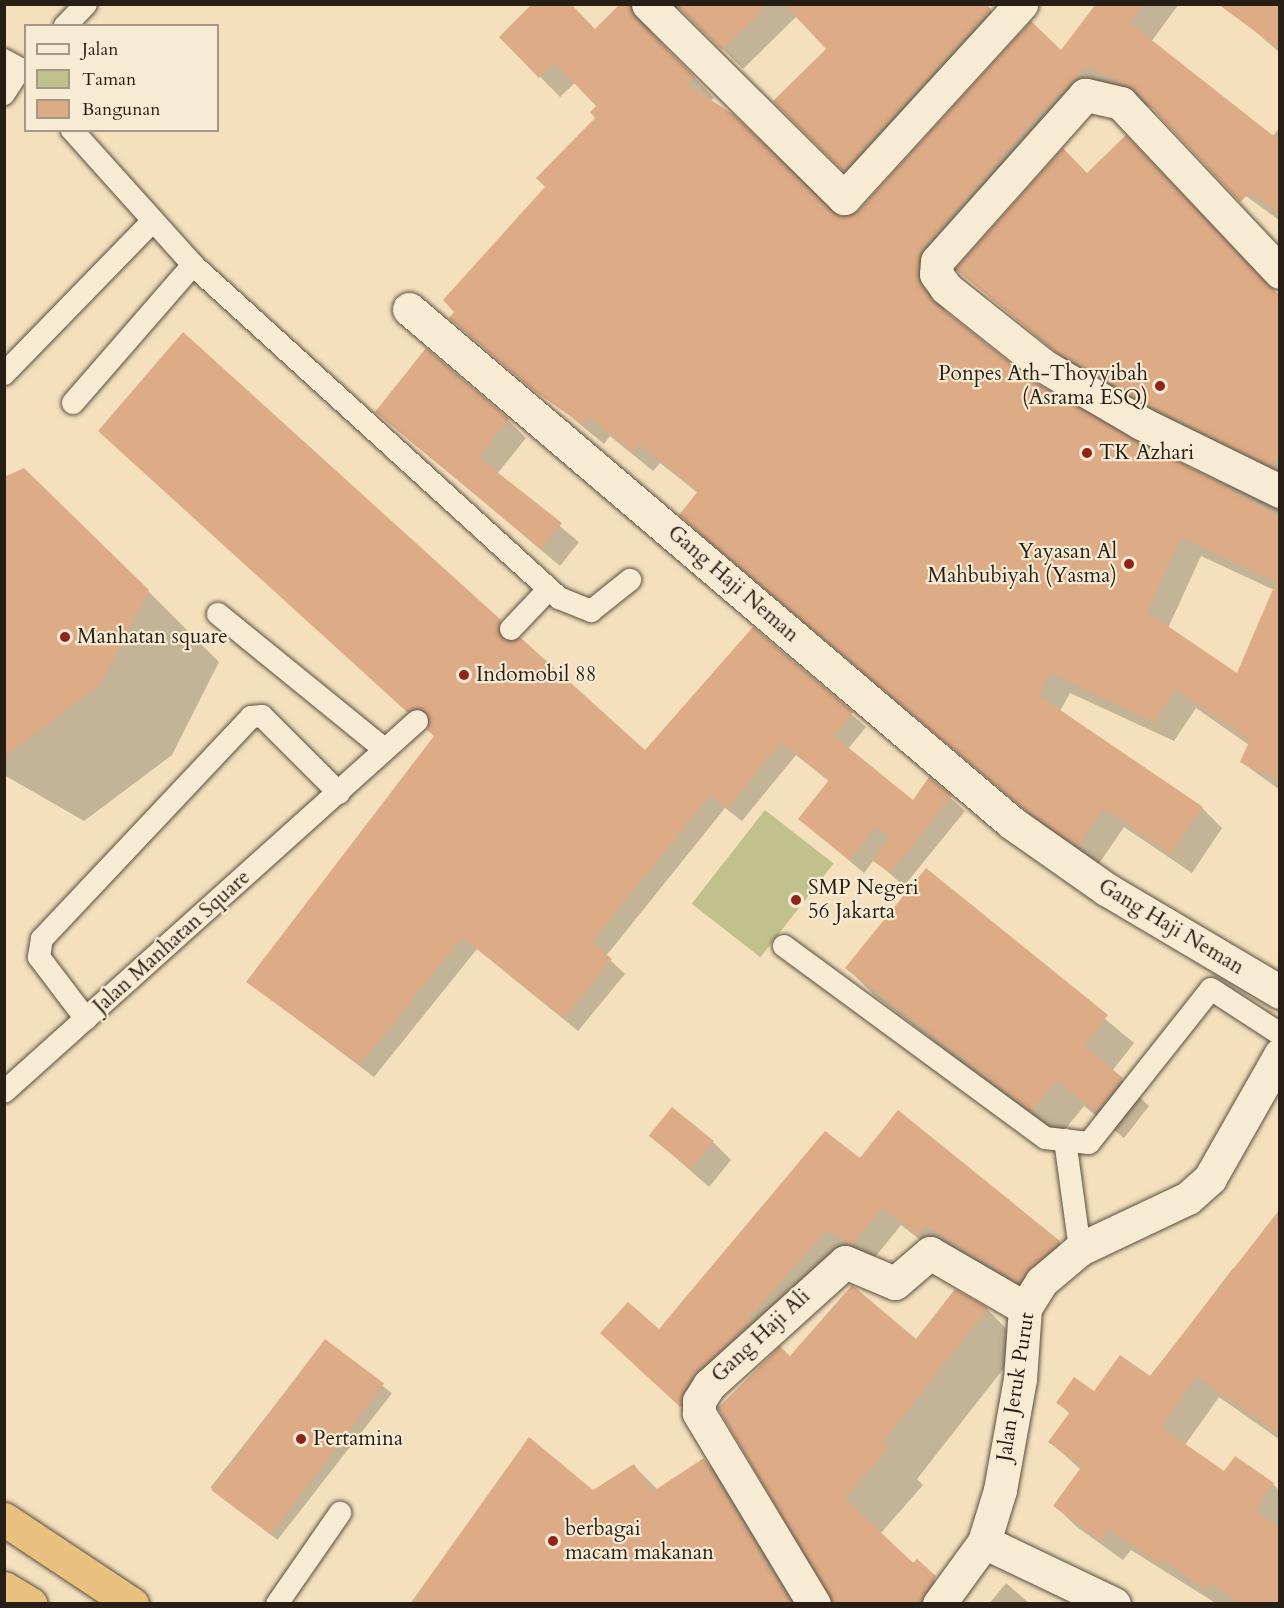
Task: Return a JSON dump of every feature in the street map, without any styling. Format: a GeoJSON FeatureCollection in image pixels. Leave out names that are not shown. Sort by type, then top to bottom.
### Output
{"type":"FeatureCollection","features":[{"type":"Feature","properties":{"kind":"highway"},"geometry":{"type":"LineString","coordinates":[[4,1519],[132,1604]]}},
{"type":"Feature","properties":{"kind":"highway"},"geometry":{"type":"LineString","coordinates":[[4,1588],[31,1604]]}},
{"type":"Feature","properties":{"kind":"street"},"geometry":{"type":"LineString","coordinates":[[648,4],[844,198],[1021,4]]}},
{"type":"Feature","properties":{"kind":"street"},"geometry":{"type":"LineString","coordinates":[[1280,272],[1121,103],[1085,95],[944,252],[936,274],[946,288],[1044,366],[1141,423],[1280,491]]}},
{"type":"Feature","properties":{"kind":"street","name":"Gang Haji Neman"},"geometry":{"type":"LineString","coordinates":[[409,309],[1012,823],[1062,858],[1280,992]]}},
{"type":"Feature","properties":{"kind":"street","name":"Jalan Jeruk Purut"},"geometry":{"type":"LineString","coordinates":[[939,1604],[984,1542],[1016,1401],[1025,1308],[1054,1268],[1080,1249],[1188,1198],[1210,1178],[1280,1056]]}},
{"type":"Feature","properties":{"kind":"street","name":"Gang Haji Ali"},"geometry":{"type":"LineString","coordinates":[[814,1604],[699,1413],[699,1401],[709,1385],[845,1262],[895,1283],[930,1253],[1025,1308]]}},
{"type":"Feature","properties":{"kind":"street"},"geometry":{"type":"LineString","coordinates":[[984,1542],[1114,1604]]}},
{"type":"Feature","properties":{"kind":"lane"},"geometry":{"type":"LineString","coordinates":[[66,24],[86,4]]}},
{"type":"Feature","properties":{"kind":"lane"},"geometry":{"type":"LineString","coordinates":[[4,94],[19,67]]}},
{"type":"Feature","properties":{"kind":"lane"},"geometry":{"type":"LineString","coordinates":[[74,132],[151,223],[193,265],[549,589],[591,611],[630,580]]}},
{"type":"Feature","properties":{"kind":"lane"},"geometry":{"type":"LineString","coordinates":[[4,374],[151,223]]}},
{"type":"Feature","properties":{"kind":"lane"},"geometry":{"type":"LineString","coordinates":[[74,403],[193,265]]}},
{"type":"Feature","properties":{"kind":"lane"},"geometry":{"type":"LineString","coordinates":[[511,629],[549,589]]}},
{"type":"Feature","properties":{"kind":"lane"},"geometry":{"type":"LineString","coordinates":[[218,614],[384,749]]}},
{"type":"Feature","properties":{"kind":"lane"},"geometry":{"type":"LineString","coordinates":[[86,1019],[39,957],[42,939],[251,717],[262,716],[339,793]]}},
{"type":"Feature","properties":{"kind":"lane","name":"Jalan Manhatan Square"},"geometry":{"type":"LineString","coordinates":[[4,1092],[417,721]]}},
{"type":"Feature","properties":{"kind":"lane"},"geometry":{"type":"LineString","coordinates":[[784,946],[1045,1138],[1089,1143],[1211,988],[1280,1034]]}},
{"type":"Feature","properties":{"kind":"lane"},"geometry":{"type":"LineString","coordinates":[[1065,1140],[1080,1249]]}},
{"type":"Feature","properties":{"kind":"lane"},"geometry":{"type":"LineString","coordinates":[[277,1604],[340,1513]]}},
{"type":"Feature","properties":{"kind":"green space"},"geometry":{"type":"Polygon","coordinates":[[[765,810],[834,864],[760,957],[692,904],[765,810]]]}},
{"type":"Feature","properties":{"kind":"building"},"geometry":{"type":"Polygon","coordinates":[[[532,4],[571,4],[595,29],[620,4],[630,4],[635,17],[695,77],[687,84],[734,115],[840,216],[858,211],[1031,21],[1061,50],[1096,4],[1144,4],[1130,23],[1280,141],[1280,214],[1251,192],[1240,202],[1135,90],[1088,66],[1034,120],[923,249],[917,273],[934,302],[1034,382],[1280,517],[1280,781],[1240,762],[1250,740],[1175,689],[1154,722],[1050,673],[1038,695],[1203,807],[1171,854],[1103,808],[1078,846],[1023,808],[679,515],[698,491],[639,444],[633,452],[589,417],[583,425],[533,390],[449,318],[454,312],[443,300],[545,187],[536,178],[595,118],[590,112],[596,106],[555,63],[539,78],[499,37],[532,4]],[[1181,537],[1147,612],[1237,673],[1276,582],[1181,537]]]}},
{"type":"Feature","properties":{"kind":"building"},"geometry":{"type":"Polygon","coordinates":[[[675,4],[769,4],[722,50],[675,4]]]}},
{"type":"Feature","properties":{"kind":"building"},"geometry":{"type":"Polygon","coordinates":[[[784,4],[986,4],[991,9],[843,171],[773,101],[826,49],[784,4]]]}},
{"type":"Feature","properties":{"kind":"building"},"geometry":{"type":"Polygon","coordinates":[[[1218,4],[1280,4],[1280,50],[1218,4]]]}},
{"type":"Feature","properties":{"kind":"building"},"geometry":{"type":"Polygon","coordinates":[[[1126,135],[1280,296],[1280,453],[1271,466],[1150,406],[1055,351],[955,269],[1063,148],[1087,173],[1126,135]]]}},
{"type":"Feature","properties":{"kind":"building","name":"Indomobil 88"},"geometry":{"type":"Polygon","coordinates":[[[183,332],[501,620],[502,639],[521,638],[645,750],[753,627],[853,712],[834,736],[913,800],[929,777],[952,796],[890,873],[873,861],[889,837],[876,827],[849,860],[798,819],[829,780],[781,742],[727,809],[710,795],[592,942],[612,959],[564,1018],[462,937],[360,1065],[246,982],[434,736],[427,730],[430,718],[421,708],[407,712],[98,431],[183,332]]]}},
{"type":"Feature","properties":{"kind":"building"},"geometry":{"type":"Polygon","coordinates":[[[426,348],[509,419],[478,457],[562,523],[541,549],[375,412],[426,348]]]}},
{"type":"Feature","properties":{"kind":"building","name":"Manhatan square"},"geometry":{"type":"Polygon","coordinates":[[[24,468],[149,590],[101,684],[4,757],[4,477],[24,468]]]}},
{"type":"Feature","properties":{"kind":"building"},"geometry":{"type":"Polygon","coordinates":[[[926,868],[1108,1015],[1084,1046],[1123,1078],[1096,1112],[1057,1080],[1031,1111],[845,968],[926,868]]]}},
{"type":"Feature","properties":{"kind":"building"},"geometry":{"type":"Polygon","coordinates":[[[672,1107],[714,1141],[691,1170],[649,1136],[672,1107]]]}},
{"type":"Feature","properties":{"kind":"building"},"geometry":{"type":"Polygon","coordinates":[[[898,1110],[1060,1241],[1019,1283],[925,1225],[917,1235],[882,1208],[852,1245],[827,1230],[748,1318],[751,1321],[693,1375],[680,1407],[600,1333],[628,1302],[659,1329],[825,1131],[860,1158],[898,1110]]]}},
{"type":"Feature","properties":{"kind":"building"},"geometry":{"type":"Polygon","coordinates":[[[1280,1209],[1280,1435],[1197,1376],[1161,1427],[1224,1471],[1235,1456],[1274,1483],[1255,1510],[1280,1528],[1280,1604],[1240,1604],[1210,1582],[1205,1589],[1162,1559],[1159,1564],[1109,1529],[1101,1540],[1053,1506],[1082,1466],[1048,1442],[1070,1412],[1056,1403],[1074,1377],[1094,1391],[1120,1355],[1150,1376],[1280,1209]]]}},
{"type":"Feature","properties":{"kind":"building"},"geometry":{"type":"Polygon","coordinates":[[[852,1285],[916,1339],[955,1289],[988,1308],[882,1443],[889,1448],[845,1498],[913,1563],[917,1559],[936,1576],[921,1604],[833,1604],[718,1408],[780,1346],[790,1356],[852,1285]]]}},
{"type":"Feature","properties":{"kind":"building","name":"Pertamina"},"geometry":{"type":"Polygon","coordinates":[[[325,1339],[384,1384],[270,1534],[211,1490],[325,1339]]]}},
{"type":"Feature","properties":{"kind":"building","name":"berbagai macam makanan"},"geometry":{"type":"Polygon","coordinates":[[[529,1437],[593,1490],[634,1464],[652,1492],[704,1458],[792,1604],[410,1604],[529,1437]]]}},
{"type":"Feature","properties":{"kind":"place","name":"Ponpes Ath-Thoyyibah (Asrama ESQ)"},"geometry":{"type":"Point","coordinates":[1160,386]}},
{"type":"Feature","properties":{"kind":"place","name":"TK Azhari"},"geometry":{"type":"Point","coordinates":[1087,453]}},
{"type":"Feature","properties":{"kind":"place","name":"Yayasan Al Mahbubiyah (Yasma)"},"geometry":{"type":"Point","coordinates":[1129,564]}},
{"type":"Feature","properties":{"kind":"place","name":"Manhatan square"},"geometry":{"type":"Point","coordinates":[65,637]}},
{"type":"Feature","properties":{"kind":"place","name":"Indomobil 88"},"geometry":{"type":"Point","coordinates":[464,675]}},
{"type":"Feature","properties":{"kind":"place","name":"SMP Negeri 56 Jakarta"},"geometry":{"type":"Point","coordinates":[796,900]}},
{"type":"Feature","properties":{"kind":"place","name":"Pertamina"},"geometry":{"type":"Point","coordinates":[301,1439]}},
{"type":"Feature","properties":{"kind":"place","name":"berbagai macam makanan"},"geometry":{"type":"Point","coordinates":[553,1541]}}]}
